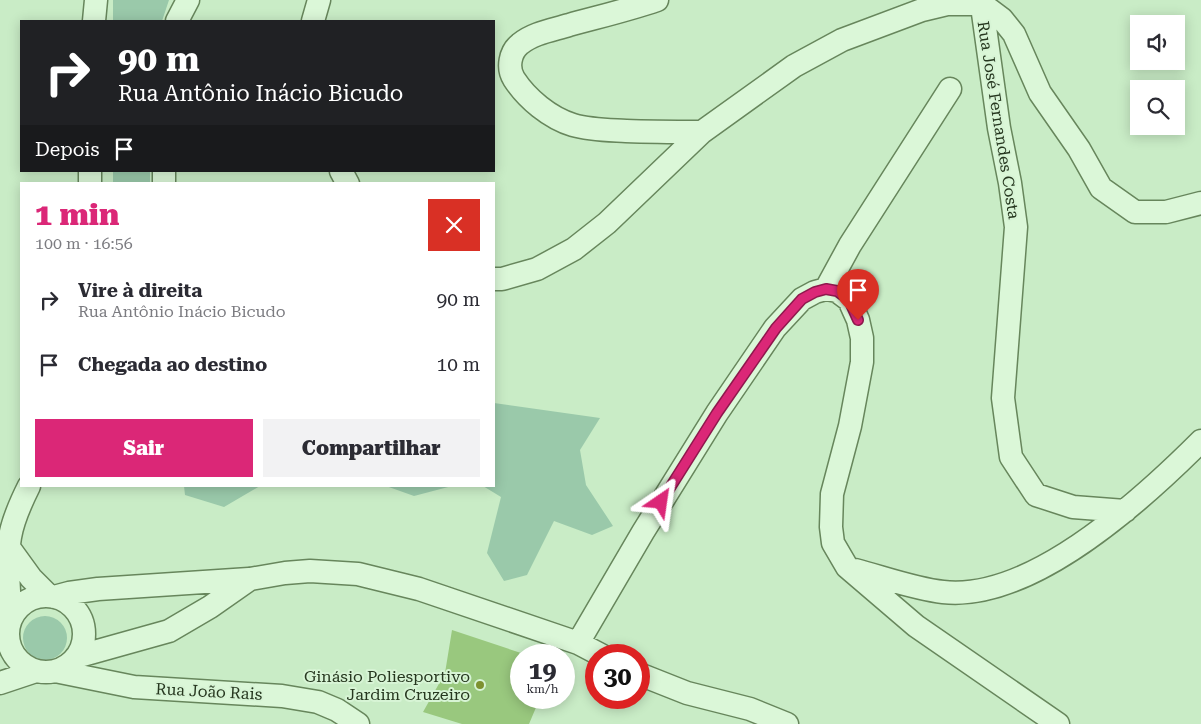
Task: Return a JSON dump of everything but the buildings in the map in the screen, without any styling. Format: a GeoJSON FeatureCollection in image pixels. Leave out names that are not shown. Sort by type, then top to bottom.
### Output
{"type":"FeatureCollection","features":[{"type":"Feature","properties":{"kind":"street"},"geometry":{"type":"LineString","coordinates":[[94,20],[96,0]]}},
{"type":"Feature","properties":{"kind":"street"},"geometry":{"type":"LineString","coordinates":[[178,20],[188,0]]}},
{"type":"Feature","properties":{"kind":"street"},"geometry":{"type":"LineString","coordinates":[[313,20],[319,0]]}},
{"type":"Feature","properties":{"kind":"street"},"geometry":{"type":"LineString","coordinates":[[657,0],[550,30],[526,39],[517,46],[511,57],[512,76],[529,97],[551,115],[572,124],[587,128],[615,130],[702,132]]}},
{"type":"Feature","properties":{"kind":"street"},"geometry":{"type":"LineString","coordinates":[[495,279],[537,269],[574,249],[607,224],[702,132],[794,66],[842,40],[922,10],[947,4],[965,3],[982,6],[1002,19],[1014,34],[1040,93],[1079,149],[1101,188],[1135,212],[1166,212],[1201,203]]}},
{"type":"Feature","properties":{"kind":"street","name":"Rua José Fernandes Costa"},"geometry":{"type":"LineString","coordinates":[[982,6],[999,128],[1010,183],[1016,227],[1003,398],[1011,457],[1036,495],[1074,507],[1125,511]]}},
{"type":"Feature","properties":{"kind":"street"},"geometry":{"type":"LineString","coordinates":[[826,289],[863,223],[950,89]]}},
{"type":"Feature","properties":{"kind":"street"},"geometry":{"type":"LineString","coordinates":[[578,643],[643,532],[717,413],[776,328],[802,299],[826,289],[837,291],[849,300],[858,320],[862,338],[862,362],[850,426],[832,494],[831,527],[833,543],[847,567],[916,626],[1058,724]]}},
{"type":"Feature","properties":{"kind":"street"},"geometry":{"type":"LineString","coordinates":[[847,567],[943,592],[979,591],[1014,581],[1060,558],[1125,511],[1201,441]]}},
{"type":"Feature","properties":{"kind":"street"},"geometry":{"type":"LineString","coordinates":[[11,618],[8,576],[10,538],[17,511],[29,487]]}},
{"type":"Feature","properties":{"kind":"street"},"geometry":{"type":"LineString","coordinates":[[10,549],[30,578],[51,597]]}},
{"type":"Feature","properties":{"kind":"street"},"geometry":{"type":"LineString","coordinates":[[51,597],[91,589],[250,579],[310,571],[358,574],[419,589],[585,646]]}},
{"type":"Feature","properties":{"kind":"street"},"geometry":{"type":"LineString","coordinates":[[76,657],[168,631],[210,607],[250,579]]}},
{"type":"Feature","properties":{"kind":"street"},"geometry":{"type":"LineString","coordinates":[[40,596],[51,597],[64,601],[74,609],[81,620],[84,633],[82,646],[76,657],[67,666],[46,671],[20,663],[4,645],[11,618],[18,607],[28,600],[40,596]]}},
{"type":"Feature","properties":{"kind":"street","name":"Rua João Rais"},"geometry":{"type":"LineString","coordinates":[[0,683],[46,671],[134,687],[282,696],[318,702],[337,710],[358,724]]}},
{"type":"Feature","properties":{"kind":"street"},"geometry":{"type":"LineString","coordinates":[[650,678],[687,693],[750,709],[787,724]]}},
{"type":"Feature","properties":{"kind":"green space"},"geometry":{"type":"Polygon","coordinates":[[[113,0],[169,0],[162,20],[113,20],[113,0]]]}},
{"type":"Feature","properties":{"kind":"green space"},"geometry":{"type":"Polygon","coordinates":[[[113,172],[150,172],[150,182],[113,182],[113,172]]]}},
{"type":"Feature","properties":{"kind":"green space"},"geometry":{"type":"Polygon","coordinates":[[[495,403],[600,418],[580,450],[586,485],[613,526],[592,535],[554,521],[527,575],[504,581],[487,553],[501,497],[485,487],[495,487],[495,403]]]}},
{"type":"Feature","properties":{"kind":"green space"},"geometry":{"type":"Polygon","coordinates":[[[184,487],[258,487],[224,507],[185,495],[184,487]]]}},
{"type":"Feature","properties":{"kind":"green space"},"geometry":{"type":"Polygon","coordinates":[[[389,487],[448,487],[414,496],[389,487]]]}},
{"type":"Feature","properties":{"kind":"green space"},"geometry":{"type":"Polygon","coordinates":[[[45,616],[57,620],[63,626],[67,638],[63,650],[57,656],[45,660],[33,656],[27,650],[23,638],[27,626],[33,620],[45,616]]]}},
{"type":"Feature","properties":{"kind":"place","name":"Ginásio Poliesportivo Jardim Cruzeiro"},"geometry":{"type":"Point","coordinates":[480,685]}},
{"type":"Feature","properties":{"kind":"route"},"geometry":{"type":"LineString","coordinates":[[661,502],[717,413],[776,328],[802,299],[826,289],[837,291],[849,300],[858,320]]}}]}
